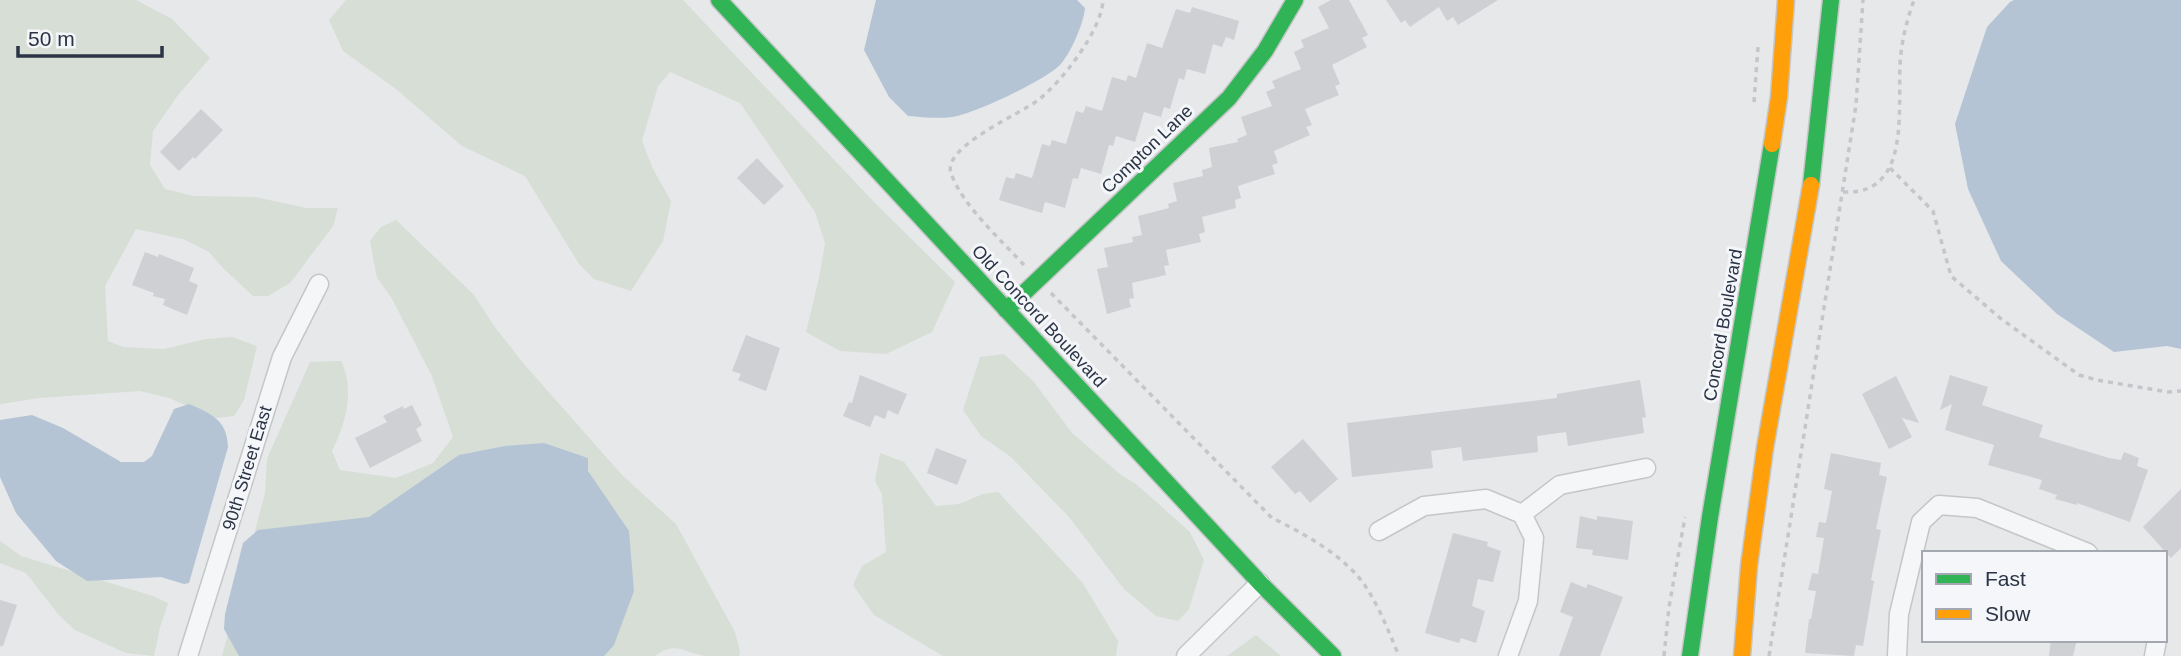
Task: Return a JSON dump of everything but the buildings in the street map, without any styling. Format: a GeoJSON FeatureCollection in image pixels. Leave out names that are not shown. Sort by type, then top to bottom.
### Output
{"type":"FeatureCollection","features":[{"type":"Feature","properties":{"kind":"street","name":"Old Concord Boulevard"},"geometry":{"type":"LineString","coordinates":[[719,0],[1260,583],[1333,656]]}},
{"type":"Feature","properties":{"kind":"street","name":"Compton Lane"},"geometry":{"type":"LineString","coordinates":[[1006,310],[1229,98],[1270,45],[1295,0]]}},
{"type":"Feature","properties":{"kind":"street","name":"Concord Boulevard"},"geometry":{"type":"LineString","coordinates":[[1690,656],[1710,517],[1779,97],[1786,0]]}},
{"type":"Feature","properties":{"kind":"street"},"geometry":{"type":"LineString","coordinates":[[1742,656],[1751,553],[1765,448],[1808,205],[1824,88],[1831,0]]}},
{"type":"Feature","properties":{"kind":"street","name":"90th Street East"},"geometry":{"type":"LineString","coordinates":[[188,656],[282,357],[319,284]]}},
{"type":"Feature","properties":{"kind":"street"},"geometry":{"type":"LineString","coordinates":[[1522,514],[1560,485],[1646,468]]}},
{"type":"Feature","properties":{"kind":"street"},"geometry":{"type":"LineString","coordinates":[[1379,531],[1424,506],[1486,499],[1522,514],[1534,538],[1528,601],[1508,656]]}},
{"type":"Feature","properties":{"kind":"street"},"geometry":{"type":"LineString","coordinates":[[1897,656],[1899,614],[1921,522],[1939,505],[1977,508],[2083,551]]}},
{"type":"Feature","properties":{"kind":"street"},"geometry":{"type":"LineString","coordinates":[[1186,656],[1260,583]]}},
{"type":"Feature","properties":{"kind":"path"},"geometry":{"type":"LineString","coordinates":[[1103,0],[1102,10],[1093,31],[1054,85],[1037,102],[991,127],[955,157],[950,164],[950,173],[970,206],[1038,279],[1272,518],[1300,532],[1356,573],[1399,656]]}},
{"type":"Feature","properties":{"kind":"path"},"geometry":{"type":"LineString","coordinates":[[1769,656],[1856,105],[1863,0]]}},
{"type":"Feature","properties":{"kind":"path"},"geometry":{"type":"LineString","coordinates":[[1843,192],[1868,190],[1878,184],[1890,168],[1899,127],[1901,54],[1914,0]]}},
{"type":"Feature","properties":{"kind":"path"},"geometry":{"type":"LineString","coordinates":[[1890,168],[1933,211],[1951,276],[2000,318],[2079,375],[2168,392],[2181,391]]}},
{"type":"Feature","properties":{"kind":"shaded area"},"geometry":{"type":"Polygon","coordinates":[[[0,0],[136,0],[172,19],[210,58],[178,95],[153,131],[150,165],[165,189],[194,196],[255,197],[306,208],[338,208],[333,226],[290,283],[268,296],[253,296],[209,252],[183,239],[136,229],[105,286],[108,341],[123,347],[164,349],[206,339],[232,337],[257,346],[244,400],[234,416],[216,418],[169,398],[140,391],[39,398],[0,406],[0,0]]]}},
{"type":"Feature","properties":{"kind":"shaded area"},"geometry":{"type":"Polygon","coordinates":[[[346,0],[683,0],[874,202],[955,282],[932,332],[886,354],[840,351],[806,332],[825,243],[815,212],[740,103],[670,72],[658,86],[642,141],[653,169],[671,201],[663,241],[631,291],[594,279],[579,264],[525,176],[462,146],[396,89],[343,51],[329,20],[346,0]]]}},
{"type":"Feature","properties":{"kind":"shaded area"},"geometry":{"type":"Polygon","coordinates":[[[396,220],[474,295],[523,363],[622,475],[676,524],[735,632],[739,656],[704,656],[674,648],[655,656],[222,656],[265,493],[267,459],[310,362],[341,361],[345,372],[347,406],[332,451],[340,470],[396,478],[433,463],[453,437],[432,376],[391,297],[377,278],[370,241],[381,227],[396,220]]]}},
{"type":"Feature","properties":{"kind":"shaded area"},"geometry":{"type":"Polygon","coordinates":[[[1004,354],[1033,381],[1072,433],[1190,532],[1204,560],[1189,609],[1178,621],[1156,616],[1124,589],[1069,517],[1011,457],[981,436],[963,410],[980,357],[1004,354]]]}},
{"type":"Feature","properties":{"kind":"shaded area"},"geometry":{"type":"Polygon","coordinates":[[[880,453],[904,462],[936,506],[959,504],[983,494],[998,492],[1082,582],[1118,641],[1116,656],[943,656],[874,615],[853,585],[862,566],[886,552],[882,494],[875,481],[880,453]]]}},
{"type":"Feature","properties":{"kind":"shaded area"},"geometry":{"type":"Polygon","coordinates":[[[0,541],[21,556],[168,603],[154,656],[126,653],[75,630],[59,615],[26,573],[0,563],[0,541]]]}},
{"type":"Feature","properties":{"kind":"shaded area"},"geometry":{"type":"Polygon","coordinates":[[[1256,635],[1281,656],[1227,656],[1256,635]]]}},
{"type":"Feature","properties":{"kind":"water"},"geometry":{"type":"Polygon","coordinates":[[[876,0],[1077,0],[1085,8],[1072,47],[1059,66],[1051,72],[976,110],[952,117],[930,118],[908,116],[889,97],[864,50],[876,0]]]}},
{"type":"Feature","properties":{"kind":"water"},"geometry":{"type":"Polygon","coordinates":[[[2014,0],[2181,0],[2181,349],[2167,346],[2114,352],[2057,314],[2001,261],[1968,189],[1955,124],[1987,27],[2014,0]]]}},
{"type":"Feature","properties":{"kind":"water"},"geometry":{"type":"Polygon","coordinates":[[[189,404],[217,419],[225,430],[228,447],[189,583],[161,577],[87,581],[56,561],[16,513],[0,477],[0,420],[32,415],[63,428],[121,462],[144,462],[152,456],[174,409],[189,404]]]}},
{"type":"Feature","properties":{"kind":"water"},"geometry":{"type":"Polygon","coordinates":[[[544,443],[588,458],[588,471],[629,531],[634,591],[614,645],[604,656],[239,656],[224,629],[225,614],[243,543],[258,530],[369,517],[459,455],[505,446],[544,443]]]}},
{"type":"Feature","properties":{"kind":"traffic: fast"},"geometry":{"type":"LineString","coordinates":[[719,0],[1260,583],[1333,656]]}},
{"type":"Feature","properties":{"kind":"traffic: fast"},"geometry":{"type":"LineString","coordinates":[[1006,310],[1229,98],[1265,51],[1295,0]]}},
{"type":"Feature","properties":{"kind":"traffic: fast"},"geometry":{"type":"LineString","coordinates":[[1811,185],[1831,0]]}},
{"type":"Feature","properties":{"kind":"traffic: fast"},"geometry":{"type":"LineString","coordinates":[[1690,656],[1710,517],[1772,144]]}},
{"type":"Feature","properties":{"kind":"traffic: slow"},"geometry":{"type":"LineString","coordinates":[[1772,144],[1779,97],[1786,0]]}},
{"type":"Feature","properties":{"kind":"traffic: slow"},"geometry":{"type":"LineString","coordinates":[[1742,656],[1749,566],[1765,448],[1811,185]]}}]}
